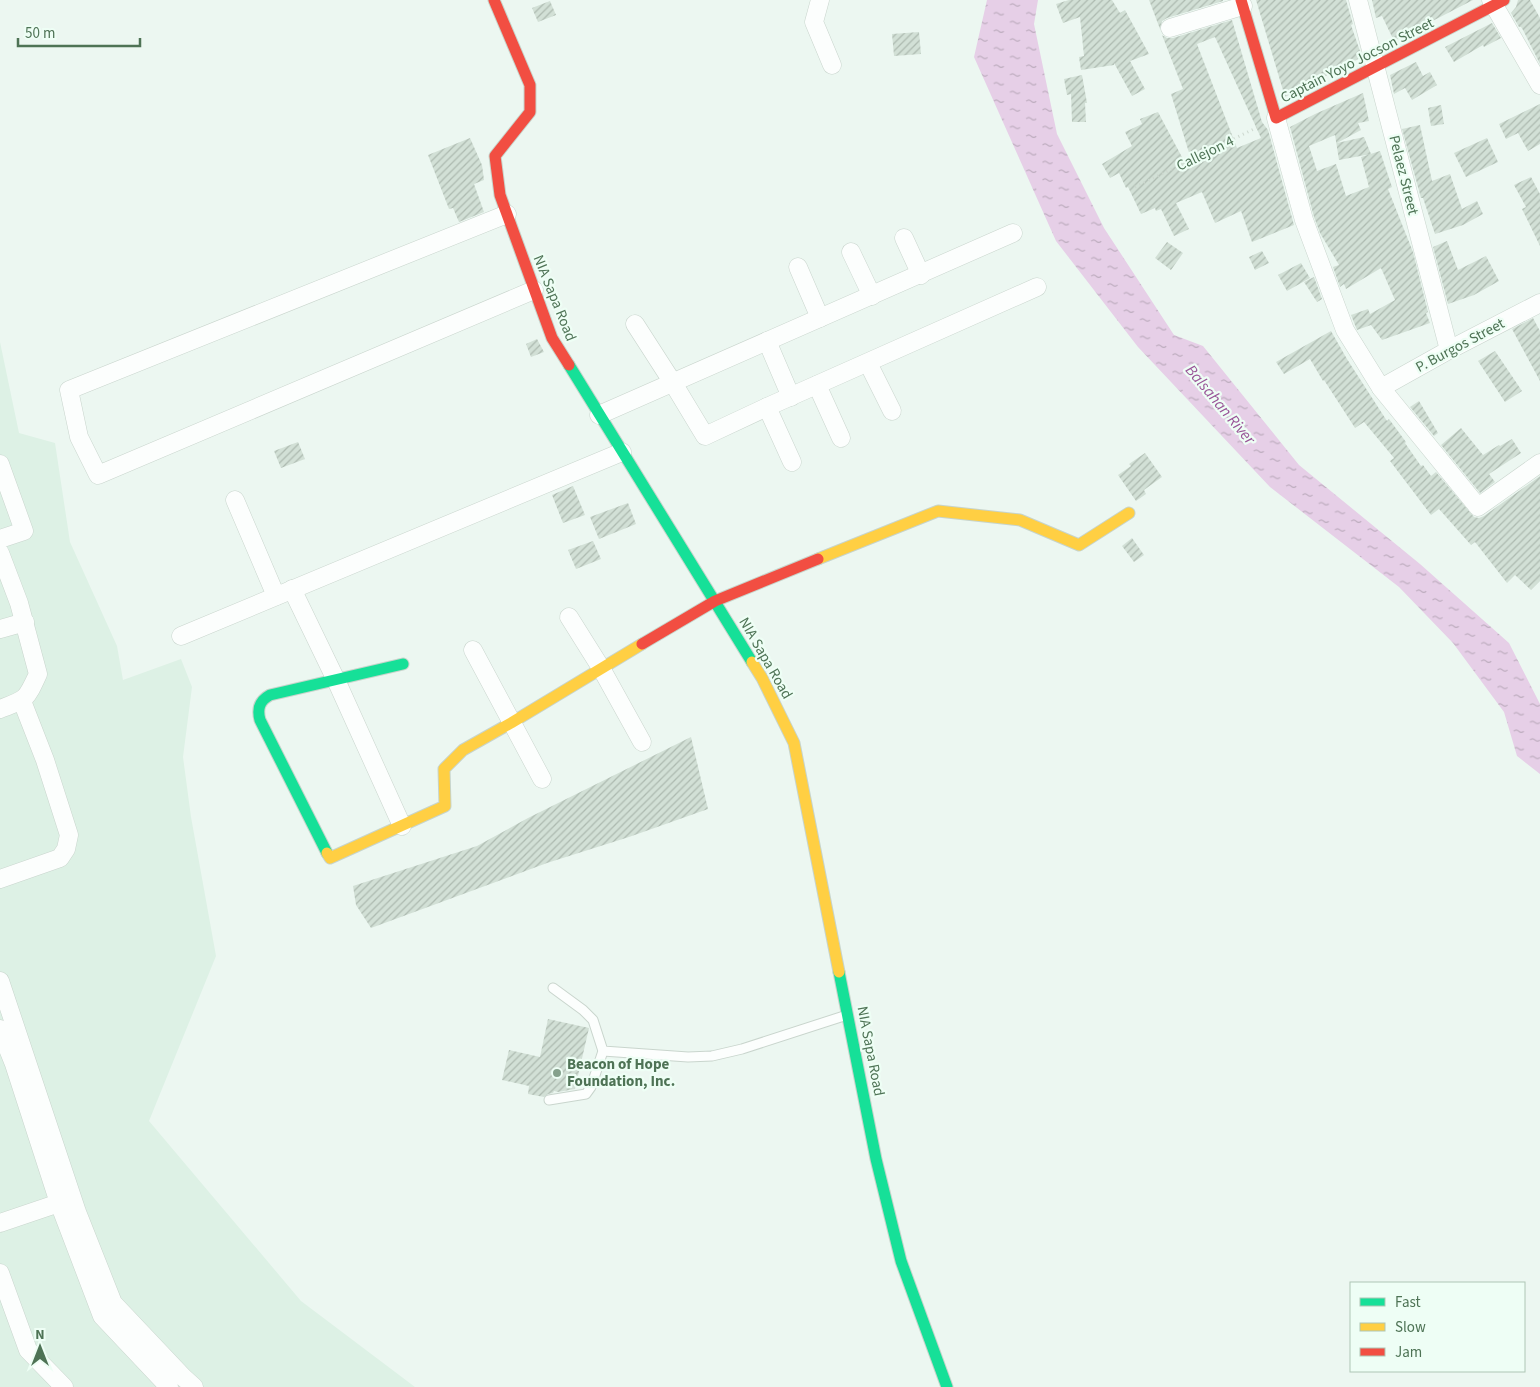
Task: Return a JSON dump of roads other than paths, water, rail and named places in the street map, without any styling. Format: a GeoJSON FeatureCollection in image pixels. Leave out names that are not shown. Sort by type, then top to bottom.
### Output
{"type":"FeatureCollection","features":[{"type":"Feature","properties":{"kind":"street","name":"NIA Sapa Road"},"geometry":{"type":"LineString","coordinates":[[494,0],[530,85],[530,112],[496,156],[500,195],[506,214],[552,338],[762,678],[794,743],[876,1159],[901,1261],[947,1387]]}},
{"type":"Feature","properties":{"kind":"street"},"geometry":{"type":"LineString","coordinates":[[820,0],[814,22],[832,65]]}},
{"type":"Feature","properties":{"kind":"street","name":"Pelaez Street"},"geometry":{"type":"LineString","coordinates":[[1358,0],[1449,350]]}},
{"type":"Feature","properties":{"kind":"street"},"geometry":{"type":"LineString","coordinates":[[1497,2],[1540,85]]}},
{"type":"Feature","properties":{"kind":"street","name":"Captain Yoyo Jocson Street"},"geometry":{"type":"LineString","coordinates":[[1276,118],[1376,68],[1497,2]]}},
{"type":"Feature","properties":{"kind":"street"},"geometry":{"type":"LineString","coordinates":[[1170,28],[1242,3],[1304,220],[1345,330],[1381,388],[1478,507],[1540,462]]}},
{"type":"Feature","properties":{"kind":"street"},"geometry":{"type":"LineString","coordinates":[[506,214],[69,390],[79,437],[98,475],[534,290]]}},
{"type":"Feature","properties":{"kind":"street"},"geometry":{"type":"LineString","coordinates":[[599,415],[1013,233]]}},
{"type":"Feature","properties":{"kind":"street"},"geometry":{"type":"LineString","coordinates":[[904,238],[921,275]]}},
{"type":"Feature","properties":{"kind":"street"},"geometry":{"type":"LineString","coordinates":[[851,252],[872,296]]}},
{"type":"Feature","properties":{"kind":"street"},"geometry":{"type":"LineString","coordinates":[[798,268],[820,318]]}},
{"type":"Feature","properties":{"kind":"street"},"geometry":{"type":"LineString","coordinates":[[635,324],[673,382],[704,436],[1037,288]]}},
{"type":"Feature","properties":{"kind":"street","name":"P. Burgos Street"},"geometry":{"type":"LineString","coordinates":[[1381,388],[1540,303]]}},
{"type":"Feature","properties":{"kind":"street"},"geometry":{"type":"LineString","coordinates":[[768,342],[791,396]]}},
{"type":"Feature","properties":{"kind":"street"},"geometry":{"type":"LineString","coordinates":[[868,362],[892,411]]}},
{"type":"Feature","properties":{"kind":"street"},"geometry":{"type":"LineString","coordinates":[[818,385],[841,438]]}},
{"type":"Feature","properties":{"kind":"street"},"geometry":{"type":"LineString","coordinates":[[767,407],[792,462]]}},
{"type":"Feature","properties":{"kind":"street"},"geometry":{"type":"LineString","coordinates":[[180,636],[622,452]]}},
{"type":"Feature","properties":{"kind":"street"},"geometry":{"type":"LineString","coordinates":[[0,464],[24,530],[0,538]]}},
{"type":"Feature","properties":{"kind":"street"},"geometry":{"type":"LineString","coordinates":[[235,500],[276,596]]}},
{"type":"Feature","properties":{"kind":"street"},"geometry":{"type":"LineString","coordinates":[[403,664],[270,695],[263,698],[259,705],[260,720],[330,858],[445,806],[444,769],[463,750],[714,601],[938,510],[1020,520],[1080,545],[1129,513]]}},
{"type":"Feature","properties":{"kind":"street"},"geometry":{"type":"LineString","coordinates":[[0,554],[19,603],[38,674],[28,694],[22,701],[0,709]]}},
{"type":"Feature","properties":{"kind":"street"},"geometry":{"type":"LineString","coordinates":[[292,589],[336,680],[402,826]]}},
{"type":"Feature","properties":{"kind":"street"},"geometry":{"type":"LineString","coordinates":[[570,617],[642,742]]}},
{"type":"Feature","properties":{"kind":"street"},"geometry":{"type":"LineString","coordinates":[[0,629],[25,622]]}},
{"type":"Feature","properties":{"kind":"street"},"geometry":{"type":"LineString","coordinates":[[473,650],[542,779]]}},
{"type":"Feature","properties":{"kind":"street"},"geometry":{"type":"LineString","coordinates":[[0,879],[60,858],[66,849],[69,835],[45,760],[22,701]]}},
{"type":"Feature","properties":{"kind":"street"},"geometry":{"type":"LineString","coordinates":[[0,981],[77,1212],[113,1303],[194,1387]]}},
{"type":"Feature","properties":{"kind":"street"},"geometry":{"type":"LineString","coordinates":[[0,1028],[14,1064],[59,1203],[102,1316],[170,1387]]}},
{"type":"Feature","properties":{"kind":"street"},"geometry":{"type":"LineString","coordinates":[[0,1223],[59,1203]]}},
{"type":"Feature","properties":{"kind":"street"},"geometry":{"type":"LineString","coordinates":[[0,1273],[28,1350],[64,1387]]}},
{"type":"Feature","properties":{"kind":"lane"},"geometry":{"type":"LineString","coordinates":[[549,1100],[586,1094],[591,1087],[603,1051],[593,1020],[583,1010],[553,988]]}},
{"type":"Feature","properties":{"kind":"lane"},"geometry":{"type":"LineString","coordinates":[[603,1051],[688,1057],[712,1056],[742,1049],[848,1015]]}},
{"type":"Feature","properties":{"kind":"water","name":"Balsahan River"},"geometry":{"type":"Polygon","coordinates":[[[987,0],[1038,0],[1034,24],[1057,134],[1104,228],[1174,335],[1203,346],[1299,465],[1420,564],[1509,643],[1540,704],[1540,774],[1517,756],[1504,712],[1453,643],[1399,587],[1270,487],[1138,347],[1056,241],[974,57],[987,0]]]}},
{"type":"Feature","properties":{"kind":"place","name":"Beacon of Hope Foundation, Inc."},"geometry":{"type":"Point","coordinates":[557,1073]}}]}
